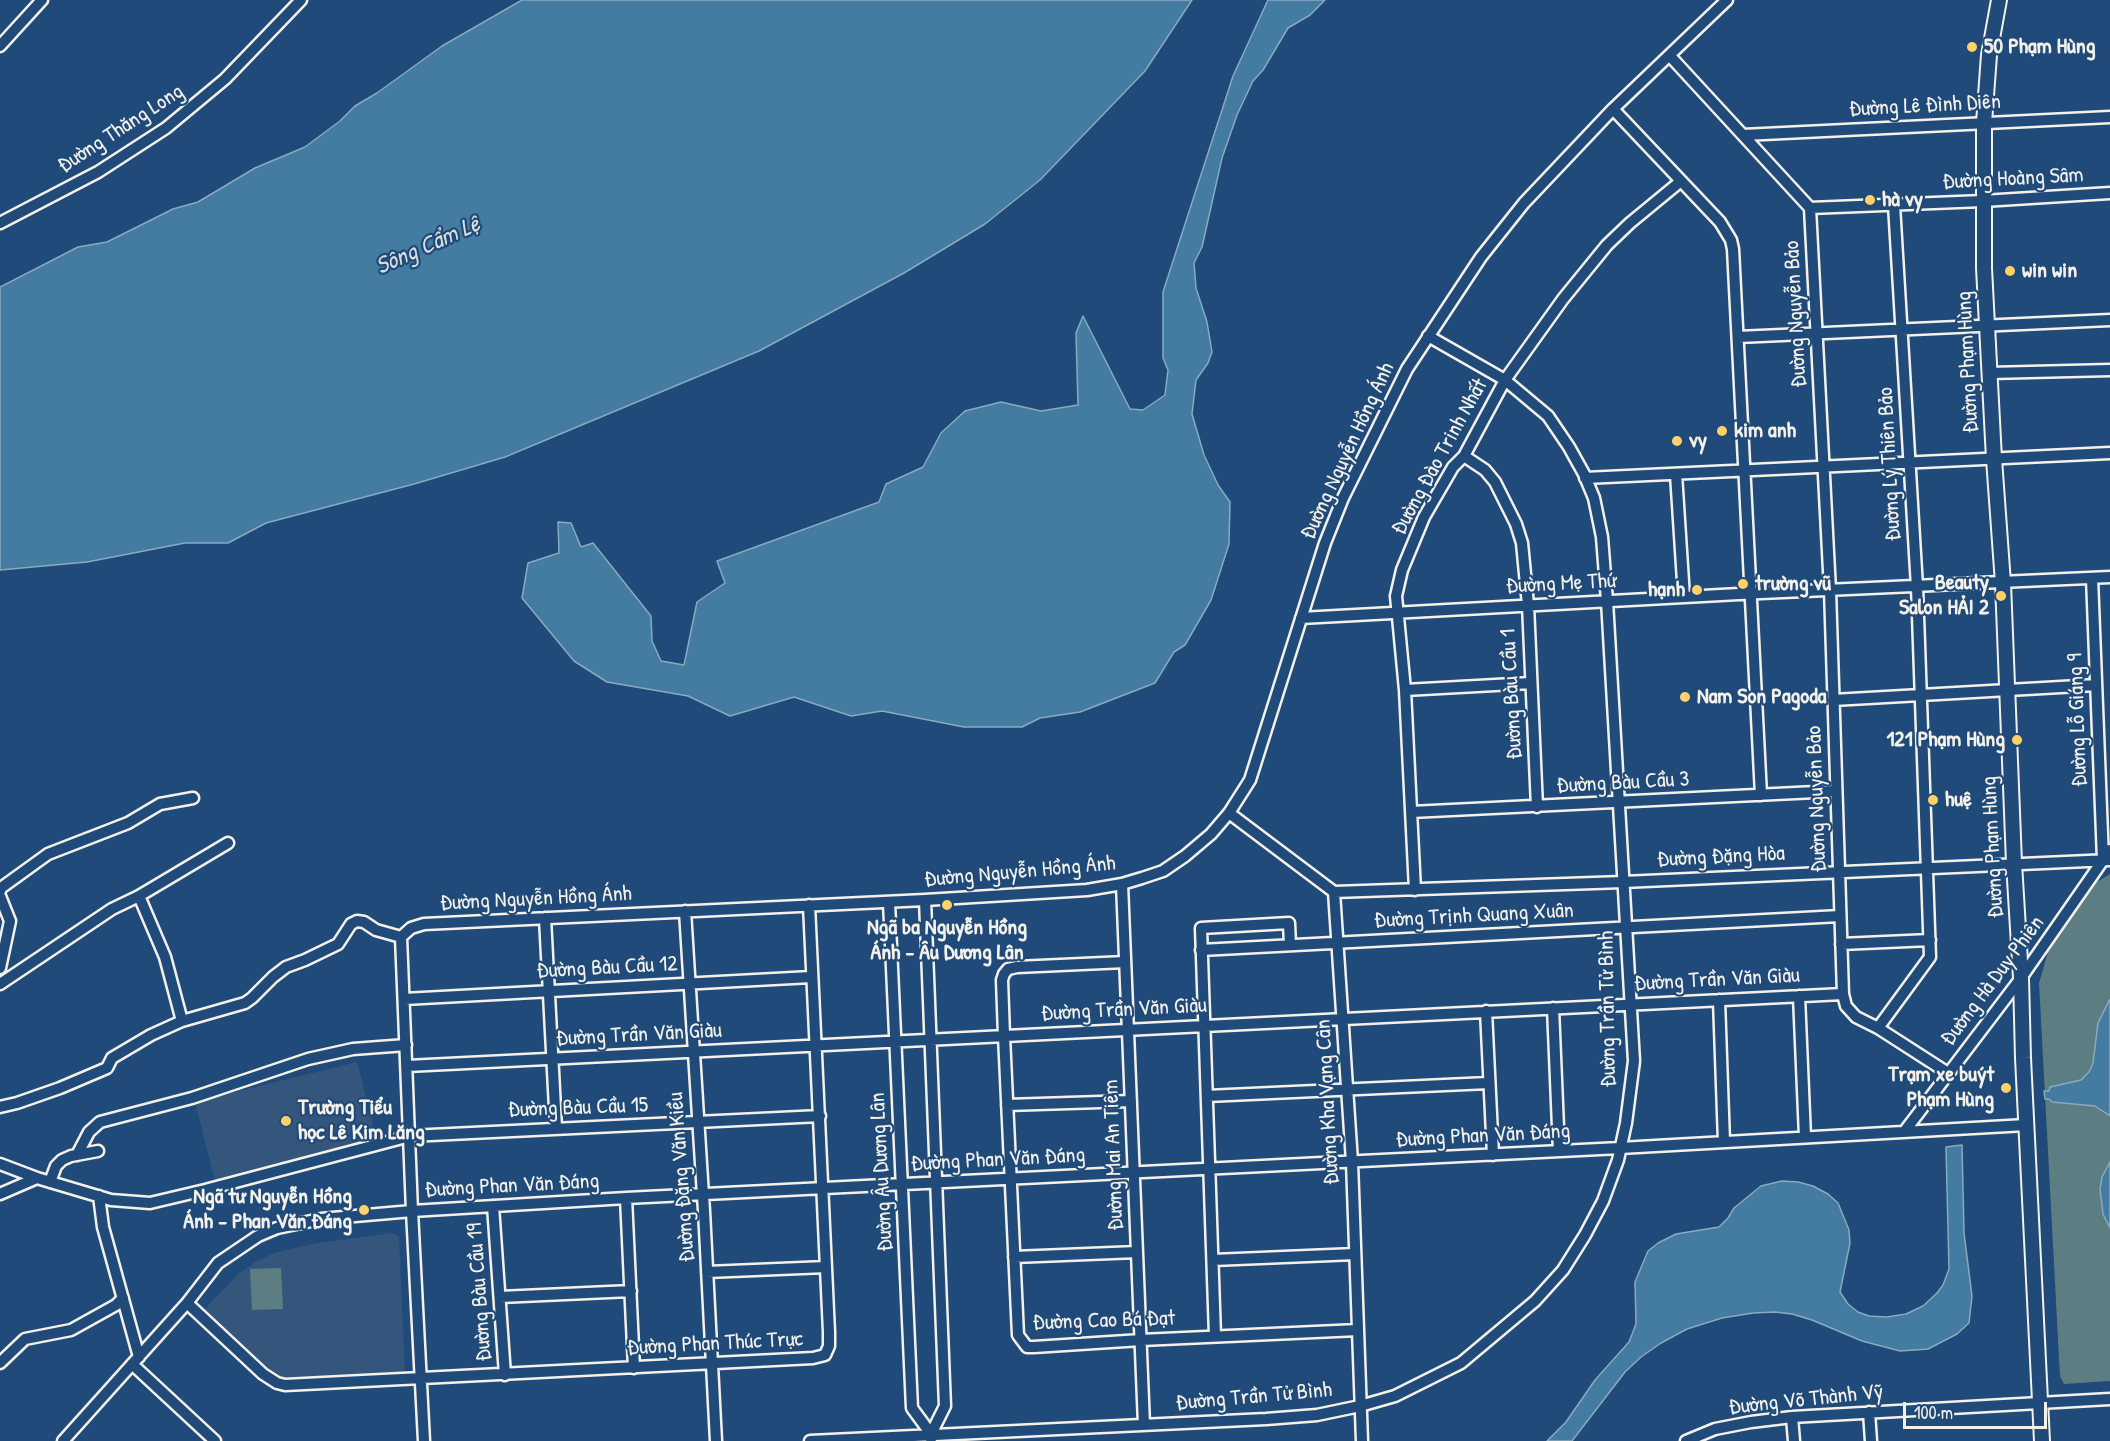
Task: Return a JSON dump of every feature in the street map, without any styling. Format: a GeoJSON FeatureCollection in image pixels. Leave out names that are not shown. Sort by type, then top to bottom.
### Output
{"type":"FeatureCollection","features":[{"type":"Feature","properties":{"kind":"main road","name":"Đường Phạm Hùng"},"geometry":{"type":"LineString","coordinates":[[1999,0],[1989,55],[1984,123],[1983,201],[1987,326],[2003,583],[2042,1441]]}},
{"type":"Feature","properties":{"kind":"street"},"geometry":{"type":"LineString","coordinates":[[0,46],[42,0]]}},
{"type":"Feature","properties":{"kind":"street","name":"Đường Thăng Long"},"geometry":{"type":"LineString","coordinates":[[0,223],[98,172],[166,128],[225,79],[301,0]]}},
{"type":"Feature","properties":{"kind":"street","name":"Đường Nguyễn Hồng Ánh"},"geometry":{"type":"LineString","coordinates":[[402,937],[411,928],[424,924],[889,902],[1087,890],[1122,884],[1162,871],[1185,856],[1211,834],[1229,813],[1250,780],[1325,543],[1343,498],[1407,369],[1481,257],[1524,203],[1613,109],[1727,0]]}},
{"type":"Feature","properties":{"kind":"street","name":"Đường Nguyễn Bảo"},"geometry":{"type":"LineString","coordinates":[[1670,56],[1810,208],[1830,590],[1843,994]]}},
{"type":"Feature","properties":{"kind":"street"},"geometry":{"type":"LineString","coordinates":[[1613,109],[1720,222],[1731,240],[1735,264],[1761,795]]}},
{"type":"Feature","properties":{"kind":"street","name":"Đường Lê Đình Diên"},"geometry":{"type":"LineString","coordinates":[[1743,135],[2110,117]]}},
{"type":"Feature","properties":{"kind":"street","name":"Đường Đào Trinh Nhất"},"geometry":{"type":"LineString","coordinates":[[1415,890],[1405,690],[1396,596],[1402,570],[1424,517],[1453,467],[1464,456],[1505,380],[1578,278],[1607,245],[1681,181]]}},
{"type":"Feature","properties":{"kind":"street","name":"Đường Hoàng Sâm"},"geometry":{"type":"LineString","coordinates":[[1810,208],[2110,194]]}},
{"type":"Feature","properties":{"kind":"street","name":"Đường Lý Thiên Bảo"},"geometry":{"type":"LineString","coordinates":[[1878,1028],[1930,957],[1917,586],[1894,205]]}},
{"type":"Feature","properties":{"kind":"street"},"geometry":{"type":"LineString","coordinates":[[1738,337],[2110,320]]}},
{"type":"Feature","properties":{"kind":"street","name":"Đường Trần Tử Bình"},"geometry":{"type":"LineString","coordinates":[[810,1441],[931,1438],[1287,1418],[1317,1415],[1360,1406],[1395,1396],[1461,1363],[1535,1301],[1563,1270],[1585,1235],[1603,1201],[1620,1148],[1631,1091],[1634,1061],[1608,601],[1602,537],[1594,498],[1569,447],[1548,416],[1505,380],[1428,336]]}},
{"type":"Feature","properties":{"kind":"street"},"geometry":{"type":"LineString","coordinates":[[1990,374],[2110,370]]}},
{"type":"Feature","properties":{"kind":"street"},"geometry":{"type":"LineString","coordinates":[[1585,478],[2110,453]]}},
{"type":"Feature","properties":{"kind":"street","name":"Đường Bàu Cầu 1"},"geometry":{"type":"LineString","coordinates":[[1464,456],[1485,470],[1495,482],[1516,524],[1525,562],[1537,807]]}},
{"type":"Feature","properties":{"kind":"street"},"geometry":{"type":"LineString","coordinates":[[1676,474],[1684,597]]}},
{"type":"Feature","properties":{"kind":"street","name":"Đường Mẹ Thứ"},"geometry":{"type":"LineString","coordinates":[[1301,618],[2110,577]]}},
{"type":"Feature","properties":{"kind":"street","name":"Đường Lỗ Giáng 9"},"geometry":{"type":"LineString","coordinates":[[2092,578],[2106,860]]}},
{"type":"Feature","properties":{"kind":"street"},"geometry":{"type":"LineString","coordinates":[[1405,690],[1531,683]]}},
{"type":"Feature","properties":{"kind":"street"},"geometry":{"type":"LineString","coordinates":[[1833,700],[2096,685]]}},
{"type":"Feature","properties":{"kind":"street","name":"Đường Bàu Cầu 3"},"geometry":{"type":"LineString","coordinates":[[1411,813],[1836,791]]}},
{"type":"Feature","properties":{"kind":"street"},"geometry":{"type":"LineString","coordinates":[[0,891],[48,854],[128,823],[160,804],[193,798]]}},
{"type":"Feature","properties":{"kind":"street"},"geometry":{"type":"LineString","coordinates":[[1229,813],[1334,892]]}},
{"type":"Feature","properties":{"kind":"street"},"geometry":{"type":"LineString","coordinates":[[0,984],[94,920],[228,843]]}},
{"type":"Feature","properties":{"kind":"street","name":"Đường Hà Duy Phiên"},"geometry":{"type":"LineString","coordinates":[[1904,1132],[2021,978],[2106,860],[2110,850]]}},
{"type":"Feature","properties":{"kind":"street","name":"Đường Đặng Hòa"},"geometry":{"type":"LineString","coordinates":[[1334,892],[1623,882],[2106,860]]}},
{"type":"Feature","properties":{"kind":"street","name":"Đường Mai An Tiêm"},"geometry":{"type":"LineString","coordinates":[[1122,884],[1144,1425]]}},
{"type":"Feature","properties":{"kind":"street","name":"Đường Kha Vạng Cân"},"geometry":{"type":"LineString","coordinates":[[1334,892],[1352,1162],[1362,1441]]}},
{"type":"Feature","properties":{"kind":"street"},"geometry":{"type":"LineString","coordinates":[[0,896],[10,921],[0,968]]}},
{"type":"Feature","properties":{"kind":"street"},"geometry":{"type":"LineString","coordinates":[[139,896],[165,957],[182,1022]]}},
{"type":"Feature","properties":{"kind":"street"},"geometry":{"type":"LineString","coordinates":[[925,900],[945,1406],[931,1438]]}},
{"type":"Feature","properties":{"kind":"street","name":"Đường Âu Dương Lân"},"geometry":{"type":"LineString","coordinates":[[889,902],[912,1408],[931,1438]]}},
{"type":"Feature","properties":{"kind":"street","name":"Đường Phan Thúc Trực"},"geometry":{"type":"LineString","coordinates":[[187,1303],[263,1374],[277,1383],[292,1385],[712,1364],[813,1358],[825,1355],[829,1346],[809,905]]}},
{"type":"Feature","properties":{"kind":"street","name":"Đường Đặng Văn Kiều"},"geometry":{"type":"LineString","coordinates":[[685,911],[716,1441]]}},
{"type":"Feature","properties":{"kind":"street","name":"Đường Trịnh Quang Xuân"},"geometry":{"type":"LineString","coordinates":[[1202,950],[1840,916]]}},
{"type":"Feature","properties":{"kind":"street"},"geometry":{"type":"LineString","coordinates":[[545,918],[556,1128]]}},
{"type":"Feature","properties":{"kind":"street"},"geometry":{"type":"LineString","coordinates":[[0,1107],[60,1088],[107,1068],[112,1058],[128,1047],[182,1022],[244,1003],[286,967],[338,944],[351,924],[357,921],[364,922],[376,930],[402,937],[423,1441]]}},
{"type":"Feature","properties":{"kind":"street"},"geometry":{"type":"LineString","coordinates":[[1215,1336],[1200,928],[1288,923],[1290,945]]}},
{"type":"Feature","properties":{"kind":"street"},"geometry":{"type":"LineString","coordinates":[[1841,944],[1930,940]]}},
{"type":"Feature","properties":{"kind":"street","name":"Đường Cao Bá Đạt"},"geometry":{"type":"LineString","coordinates":[[1125,962],[1017,967],[1008,969],[1002,980],[1018,1335],[1028,1347],[1358,1330]]}},
{"type":"Feature","properties":{"kind":"street","name":"Đường Bàu Cầu 12"},"geometry":{"type":"LineString","coordinates":[[404,999],[811,977]]}},
{"type":"Feature","properties":{"kind":"street"},"geometry":{"type":"LineString","coordinates":[[1843,994],[1846,1006],[1856,1017],[1878,1028],[1948,1073]]}},
{"type":"Feature","properties":{"kind":"street","name":"Đường Trần Văn Giàu"},"geometry":{"type":"LineString","coordinates":[[407,1066],[1843,994]]}},
{"type":"Feature","properties":{"kind":"street"},"geometry":{"type":"LineString","coordinates":[[1799,996],[1805,1137]]}},
{"type":"Feature","properties":{"kind":"street"},"geometry":{"type":"LineString","coordinates":[[1719,999],[1724,1142]]}},
{"type":"Feature","properties":{"kind":"street"},"geometry":{"type":"LineString","coordinates":[[1553,1008],[1559,1151]]}},
{"type":"Feature","properties":{"kind":"street"},"geometry":{"type":"LineString","coordinates":[[1486,1011],[1493,1155]]}},
{"type":"Feature","properties":{"kind":"street"},"geometry":{"type":"LineString","coordinates":[[77,1155],[88,1132],[100,1122],[192,1098],[308,1059],[364,1048],[406,1045]]}},
{"type":"Feature","properties":{"kind":"street"},"geometry":{"type":"LineString","coordinates":[[1207,1096],[1488,1083]]}},
{"type":"Feature","properties":{"kind":"street"},"geometry":{"type":"LineString","coordinates":[[1007,1105],[1131,1101]]}},
{"type":"Feature","properties":{"kind":"street","name":"Đường Bàu Cầu 15"},"geometry":{"type":"LineString","coordinates":[[0,1164],[37,1178],[111,1200],[150,1203],[205,1191],[410,1136],[820,1116]]}},
{"type":"Feature","properties":{"kind":"street","name":"Đường Phan Văn Đáng"},"geometry":{"type":"LineString","coordinates":[[63,1441],[187,1303],[218,1263],[258,1236],[277,1228],[321,1219],[626,1198],[1493,1155],[2026,1125]]}},
{"type":"Feature","properties":{"kind":"street"},"geometry":{"type":"LineString","coordinates":[[50,1182],[56,1166],[62,1160],[98,1151]]}},
{"type":"Feature","properties":{"kind":"street"},"geometry":{"type":"LineString","coordinates":[[0,1194],[37,1178]]}},
{"type":"Feature","properties":{"kind":"street"},"geometry":{"type":"LineString","coordinates":[[99,1196],[103,1227],[123,1298],[136,1360],[215,1441]]}},
{"type":"Feature","properties":{"kind":"street"},"geometry":{"type":"LineString","coordinates":[[626,1198],[634,1368]]}},
{"type":"Feature","properties":{"kind":"street","name":"Đường Bàu Cầu 19"},"geometry":{"type":"LineString","coordinates":[[493,1206],[505,1375]]}},
{"type":"Feature","properties":{"kind":"street"},"geometry":{"type":"LineString","coordinates":[[1014,1257],[1137,1252]]}},
{"type":"Feature","properties":{"kind":"street"},"geometry":{"type":"LineString","coordinates":[[1213,1260],[1355,1254]]}},
{"type":"Feature","properties":{"kind":"street"},"geometry":{"type":"LineString","coordinates":[[707,1272],[826,1267]]}},
{"type":"Feature","properties":{"kind":"street"},"geometry":{"type":"LineString","coordinates":[[500,1297],[631,1291]]}},
{"type":"Feature","properties":{"kind":"street"},"geometry":{"type":"LineString","coordinates":[[0,1363],[25,1339],[71,1330],[116,1305],[123,1298]]}},
{"type":"Feature","properties":{"kind":"street","name":"Đường Võ Thành Vỹ"},"geometry":{"type":"LineString","coordinates":[[1686,1441],[1715,1429],[1792,1417],[2110,1399]]}},
{"type":"Feature","properties":{"kind":"street"},"geometry":{"type":"LineString","coordinates":[[1869,1412],[1871,1441]]}},
{"type":"Feature","properties":{"kind":"street"},"geometry":{"type":"LineString","coordinates":[[1792,1417],[1794,1441]]}},
{"type":"Feature","properties":{"kind":"shaded area","name":"Trường Tiểu học Lê Kim Lăng"},"geometry":{"type":"Polygon","coordinates":[[[357,1062],[377,1140],[215,1181],[195,1102],[357,1062]]]}},
{"type":"Feature","properties":{"kind":"shaded area"},"geometry":{"type":"Polygon","coordinates":[[[393,1233],[399,1237],[405,1374],[278,1380],[204,1312],[238,1274],[257,1261],[277,1252],[317,1243],[393,1233]]]}},
{"type":"Feature","properties":{"kind":"green space"},"geometry":{"type":"Polygon","coordinates":[[[2110,874],[2110,1381],[2064,1384],[2060,1376],[2039,983],[2048,952],[2058,934],[2095,883],[2110,874]]]}},
{"type":"Feature","properties":{"kind":"green space"},"geometry":{"type":"Polygon","coordinates":[[[281,1268],[283,1309],[252,1310],[250,1269],[281,1268]]]}},
{"type":"Feature","properties":{"kind":"water","name":"Sông Cẩm Lệ"},"geometry":{"type":"Polygon","coordinates":[[[522,0],[1192,0],[1145,71],[1040,180],[985,224],[904,273],[759,351],[505,457],[414,484],[266,523],[228,543],[185,543],[87,562],[0,570],[0,287],[78,247],[107,242],[173,209],[198,202],[255,168],[305,147],[340,121],[355,106],[442,46],[522,0]]]}},
{"type":"Feature","properties":{"kind":"water"},"geometry":{"type":"Polygon","coordinates":[[[1268,0],[1325,0],[1310,15],[1288,28],[1263,70],[1253,81],[1237,115],[1222,158],[1202,247],[1194,263],[1196,288],[1207,322],[1212,352],[1208,363],[1196,380],[1192,414],[1204,455],[1218,485],[1230,502],[1229,544],[1211,600],[1185,645],[1174,652],[1155,683],[1080,712],[1040,718],[1022,727],[964,727],[882,711],[851,716],[794,697],[730,716],[688,696],[607,682],[574,661],[522,598],[528,563],[559,553],[558,522],[571,523],[581,547],[593,543],[651,616],[652,641],[661,661],[684,665],[697,602],[725,583],[717,561],[879,502],[886,484],[923,467],[941,433],[965,411],[1001,402],[1041,411],[1078,405],[1076,333],[1083,316],[1130,409],[1143,410],[1165,395],[1168,370],[1163,358],[1163,292],[1233,76],[1268,0]]]}},
{"type":"Feature","properties":{"kind":"water"},"geometry":{"type":"Polygon","coordinates":[[[2110,999],[2110,1116],[2095,1106],[2052,1102],[2045,1099],[2044,1091],[2049,1091],[2050,1087],[2081,1080],[2089,1072],[2093,1063],[2098,1023],[2110,999]]]}},
{"type":"Feature","properties":{"kind":"water"},"geometry":{"type":"Polygon","coordinates":[[[1962,1145],[1964,1233],[1972,1296],[1969,1323],[1957,1334],[1928,1349],[1900,1351],[1862,1341],[1792,1314],[1753,1313],[1722,1318],[1687,1329],[1641,1357],[1625,1372],[1572,1441],[1547,1441],[1566,1422],[1595,1380],[1629,1342],[1636,1324],[1635,1282],[1648,1251],[1676,1234],[1719,1227],[1734,1208],[1761,1186],[1782,1181],[1798,1182],[1813,1186],[1828,1194],[1838,1203],[1849,1230],[1850,1243],[1840,1292],[1848,1304],[1858,1312],[1869,1316],[1887,1317],[1906,1314],[1923,1306],[1943,1285],[1949,1269],[1946,1147],[1962,1145]]]}},
{"type":"Feature","properties":{"kind":"water"},"geometry":{"type":"Polygon","coordinates":[[[2110,1162],[2110,1228],[2103,1214],[2100,1189],[2102,1177],[2110,1162]]]}},
{"type":"Feature","properties":{"kind":"place","name":"50 Phạm Hùng"},"geometry":{"type":"Point","coordinates":[1972,47]}},
{"type":"Feature","properties":{"kind":"place","name":"hà vy"},"geometry":{"type":"Point","coordinates":[1870,200]}},
{"type":"Feature","properties":{"kind":"place","name":"win win"},"geometry":{"type":"Point","coordinates":[2010,271]}},
{"type":"Feature","properties":{"kind":"place","name":"kim anh"},"geometry":{"type":"Point","coordinates":[1722,431]}},
{"type":"Feature","properties":{"kind":"place","name":"vy"},"geometry":{"type":"Point","coordinates":[1677,441]}},
{"type":"Feature","properties":{"kind":"place","name":"trường vũ"},"geometry":{"type":"Point","coordinates":[1743,584]}},
{"type":"Feature","properties":{"kind":"place","name":"hạnh"},"geometry":{"type":"Point","coordinates":[1697,590]}},
{"type":"Feature","properties":{"kind":"place","name":"Beauty Salon HẢI 2"},"geometry":{"type":"Point","coordinates":[2001,596]}},
{"type":"Feature","properties":{"kind":"place","name":"Nam Son Pagoda"},"geometry":{"type":"Point","coordinates":[1685,697]}},
{"type":"Feature","properties":{"kind":"place","name":"121 Phạm Hùng"},"geometry":{"type":"Point","coordinates":[2017,740]}},
{"type":"Feature","properties":{"kind":"place","name":"huệ"},"geometry":{"type":"Point","coordinates":[1933,800]}},
{"type":"Feature","properties":{"kind":"place","name":"Ngã ba Nguyễn Hồng Ánh - Âu Dương Lân"},"geometry":{"type":"Point","coordinates":[947,905]}},
{"type":"Feature","properties":{"kind":"place","name":"Trạm xe buýt Phạm Hùng"},"geometry":{"type":"Point","coordinates":[2006,1088]}},
{"type":"Feature","properties":{"kind":"place","name":"Trường Tiểu học Lê Kim Lăng"},"geometry":{"type":"Point","coordinates":[286,1121]}},
{"type":"Feature","properties":{"kind":"place","name":"Ngã tư Nguyễn Hồng Ánh - Phan Văn Đáng"},"geometry":{"type":"Point","coordinates":[364,1210]}}]}
